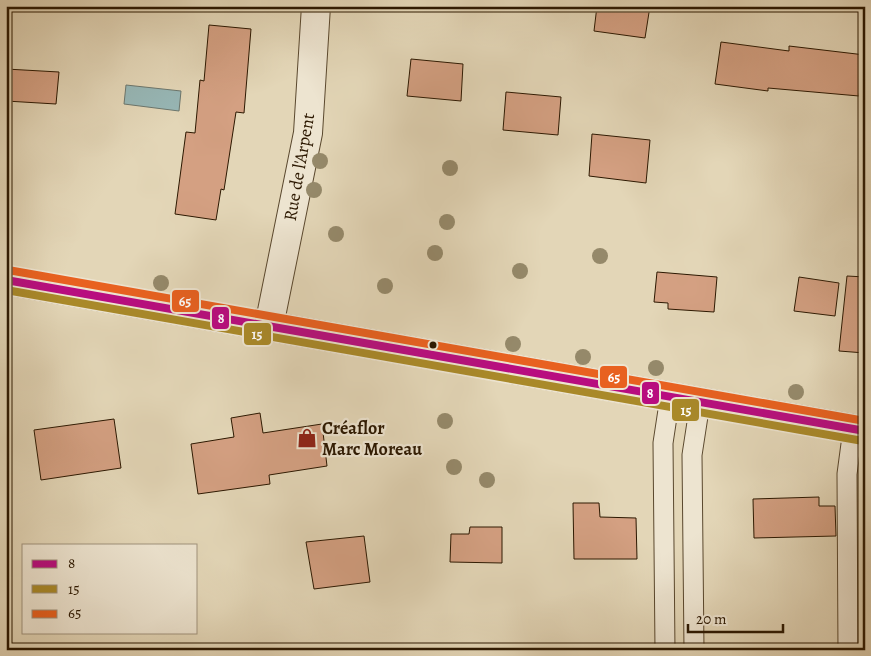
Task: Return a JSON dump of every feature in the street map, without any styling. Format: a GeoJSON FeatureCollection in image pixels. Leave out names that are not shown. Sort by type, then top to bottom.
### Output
{"type":"FeatureCollection","features":[{"type":"Feature","properties":{"kind":"main road","name":"Rue de l'Arpent"},"geometry":{"type":"LineString","coordinates":[[268,326],[308,132],[316,6]]}},
{"type":"Feature","properties":{"kind":"main road"},"geometry":{"type":"LineString","coordinates":[[6,280],[859,430]]}},
{"type":"Feature","properties":{"kind":"lane"},"geometry":{"type":"LineString","coordinates":[[665,650],[663,443],[670,397]]}},
{"type":"Feature","properties":{"kind":"lane"},"geometry":{"type":"LineString","coordinates":[[694,650],[692,455],[700,403]]}},
{"type":"Feature","properties":{"kind":"lane"},"geometry":{"type":"LineString","coordinates":[[848,650],[847,474],[859,430]]}},
{"type":"Feature","properties":{"kind":"water"},"geometry":{"type":"Polygon","coordinates":[[[126,85],[181,91],[179,111],[124,104],[126,85]]]}},
{"type":"Feature","properties":{"kind":"building"},"geometry":{"type":"Polygon","coordinates":[[[597,6],[650,6],[645,38],[594,31],[597,6]]]}},
{"type":"Feature","properties":{"kind":"building"},"geometry":{"type":"Polygon","coordinates":[[[209,25],[251,29],[244,113],[236,112],[224,190],[221,189],[216,220],[175,214],[186,132],[195,133],[200,80],[204,81],[209,25]]]}},
{"type":"Feature","properties":{"kind":"building"},"geometry":{"type":"Polygon","coordinates":[[[721,42],[789,51],[789,46],[865,55],[865,90],[860,89],[859,96],[768,88],[768,91],[715,84],[721,42]]]}},
{"type":"Feature","properties":{"kind":"building"},"geometry":{"type":"Polygon","coordinates":[[[411,59],[463,64],[461,101],[407,96],[411,59]]]}},
{"type":"Feature","properties":{"kind":"building"},"geometry":{"type":"Polygon","coordinates":[[[6,69],[59,72],[56,104],[6,101],[6,69]]]}},
{"type":"Feature","properties":{"kind":"building"},"geometry":{"type":"Polygon","coordinates":[[[506,92],[561,97],[558,135],[503,130],[506,92]]]}},
{"type":"Feature","properties":{"kind":"building"},"geometry":{"type":"Polygon","coordinates":[[[592,134],[650,140],[646,183],[589,176],[592,134]]]}},
{"type":"Feature","properties":{"kind":"building"},"geometry":{"type":"Polygon","coordinates":[[[657,272],[717,277],[714,312],[668,309],[668,303],[654,302],[657,272]]]}},
{"type":"Feature","properties":{"kind":"building"},"geometry":{"type":"Polygon","coordinates":[[[847,276],[865,277],[865,353],[839,351],[847,276]]]}},
{"type":"Feature","properties":{"kind":"building"},"geometry":{"type":"Polygon","coordinates":[[[799,277],[839,283],[835,316],[794,311],[799,277]]]}},
{"type":"Feature","properties":{"kind":"building"},"geometry":{"type":"Polygon","coordinates":[[[260,413],[263,433],[322,424],[327,466],[269,475],[270,484],[198,494],[191,444],[234,437],[231,418],[260,413]]]}},
{"type":"Feature","properties":{"kind":"building"},"geometry":{"type":"Polygon","coordinates":[[[114,419],[121,468],[41,480],[34,430],[114,419]]]}},
{"type":"Feature","properties":{"kind":"building"},"geometry":{"type":"Polygon","coordinates":[[[819,497],[819,506],[835,506],[836,536],[754,538],[753,499],[819,497]]]}},
{"type":"Feature","properties":{"kind":"building"},"geometry":{"type":"Polygon","coordinates":[[[573,503],[599,503],[600,517],[636,518],[637,559],[574,559],[573,503]]]}},
{"type":"Feature","properties":{"kind":"building"},"geometry":{"type":"Polygon","coordinates":[[[470,527],[502,527],[502,563],[450,562],[451,534],[469,534],[470,527]]]}},
{"type":"Feature","properties":{"kind":"building"},"geometry":{"type":"Polygon","coordinates":[[[364,536],[370,582],[314,589],[306,542],[364,536]]]}},
{"type":"Feature","properties":{"kind":"transit line","name":"65"},"geometry":{"type":"LineString","coordinates":[[8,270],[865,421]]}},
{"type":"Feature","properties":{"kind":"transit line","name":"8"},"geometry":{"type":"LineString","coordinates":[[6,280],[865,431]]}},
{"type":"Feature","properties":{"kind":"transit line","name":"15"},"geometry":{"type":"LineString","coordinates":[[6,290],[863,441]]}},
{"type":"Feature","properties":{"kind":"place","name":"Créaflor Marc Moreau"},"geometry":{"type":"Point","coordinates":[307,438]}}]}
